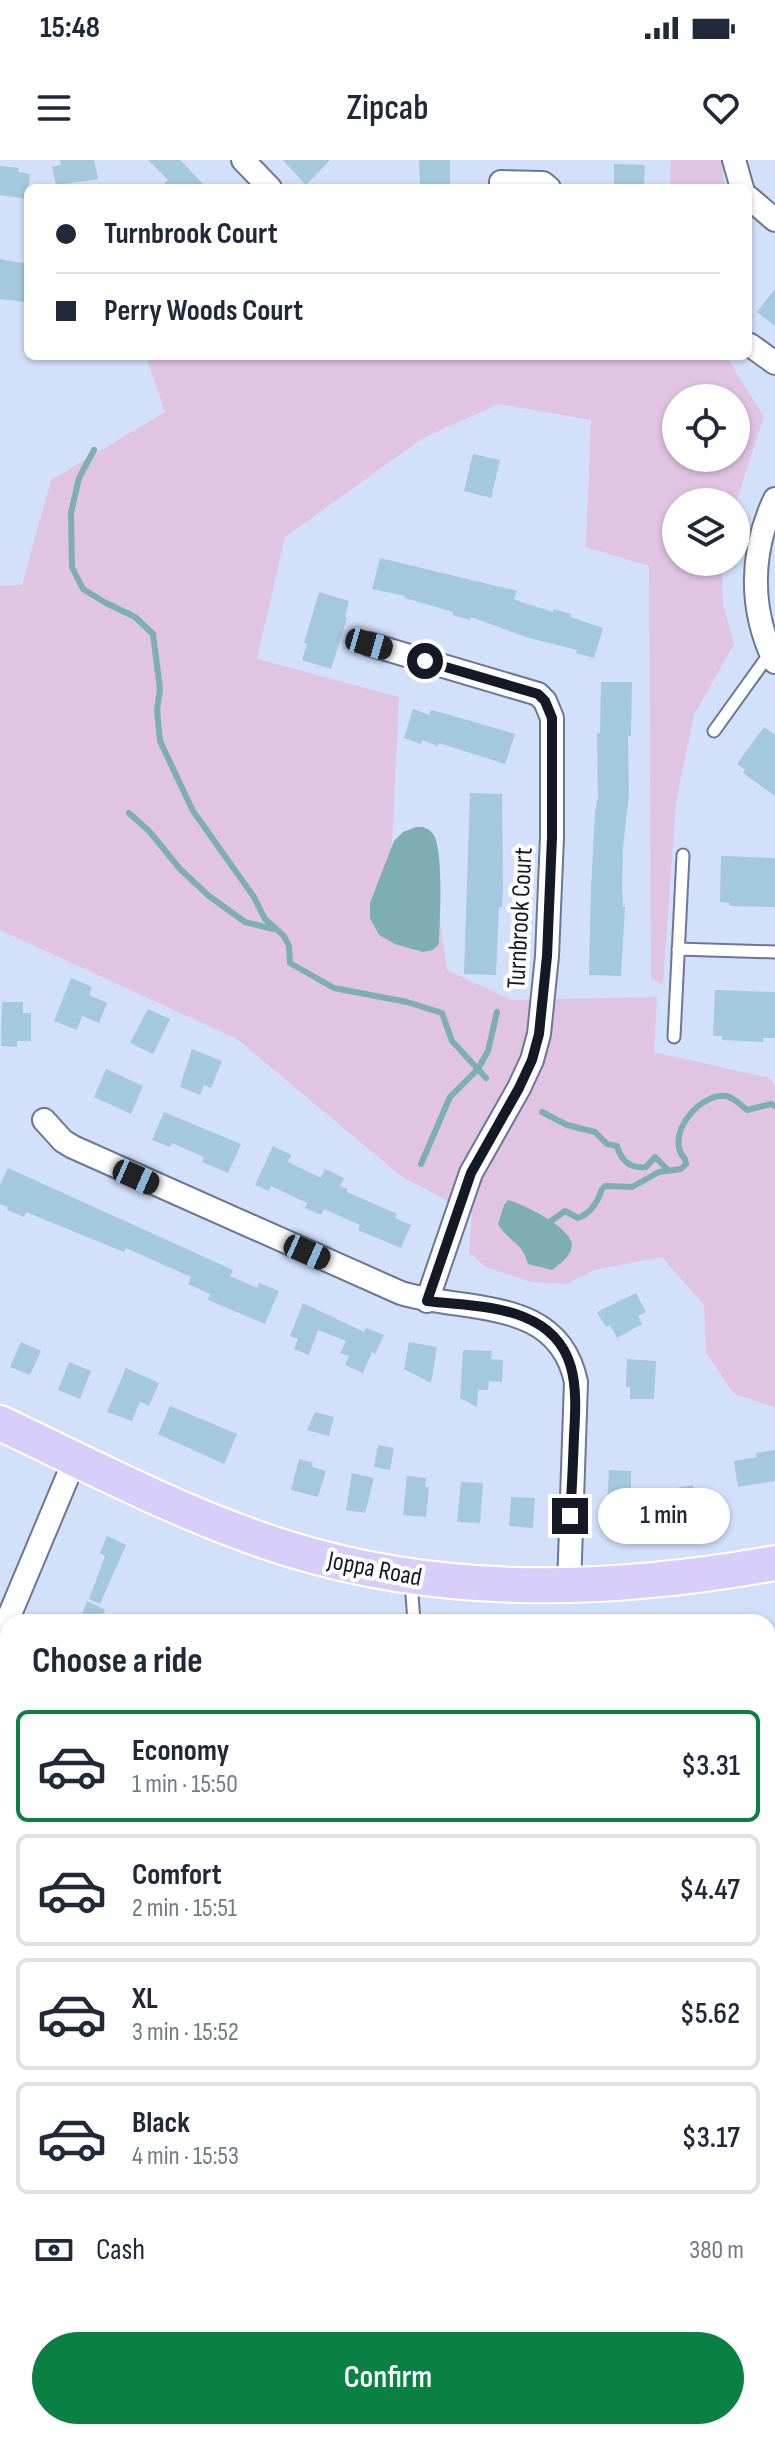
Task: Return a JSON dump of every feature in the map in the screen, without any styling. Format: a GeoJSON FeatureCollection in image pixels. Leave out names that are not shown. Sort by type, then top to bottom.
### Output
{"type":"FeatureCollection","features":[{"type":"Feature","properties":{"kind":"main road","name":"Joppa Road"},"geometry":{"type":"LineString","coordinates":[[0,1423],[193,1513],[255,1538],[345,1564],[411,1577],[483,1584],[569,1587],[677,1579],[775,1563]]}},
{"type":"Feature","properties":{"kind":"street"},"geometry":{"type":"LineString","coordinates":[[243,160],[266,184]]}},
{"type":"Feature","properties":{"kind":"street"},"geometry":{"type":"LineString","coordinates":[[734,160],[741,184]]}},
{"type":"Feature","properties":{"kind":"street"},"geometry":{"type":"LineString","coordinates":[[501,184],[544,184]]}},
{"type":"Feature","properties":{"kind":"street"},"geometry":{"type":"LineString","coordinates":[[752,200],[775,220]]}},
{"type":"Feature","properties":{"kind":"street"},"geometry":{"type":"LineString","coordinates":[[752,346],[775,363]]}},
{"type":"Feature","properties":{"kind":"street"},"geometry":{"type":"LineString","coordinates":[[773,657],[759,619],[754,584],[759,547],[775,499]]}},
{"type":"Feature","properties":{"kind":"street","name":"Turnbrook Court"},"geometry":{"type":"LineString","coordinates":[[369,644],[538,694],[545,701],[552,718],[552,837],[547,956],[539,1034],[532,1060],[519,1088],[471,1173],[427,1301]]}},
{"type":"Feature","properties":{"kind":"street"},"geometry":{"type":"LineString","coordinates":[[44,1120],[63,1141],[136,1177],[389,1288],[427,1301],[520,1315],[543,1328],[566,1353],[573,1368],[576,1398],[569,1587]]}},
{"type":"Feature","properties":{"kind":"street"},"geometry":{"type":"LineString","coordinates":[[10,1614],[75,1459]]}},
{"type":"Feature","properties":{"kind":"lane"},"geometry":{"type":"LineString","coordinates":[[714,731],[773,657]]}},
{"type":"Feature","properties":{"kind":"lane"},"geometry":{"type":"LineString","coordinates":[[674,1037],[683,855]]}},
{"type":"Feature","properties":{"kind":"lane"},"geometry":{"type":"LineString","coordinates":[[678,949],[775,952]]}},
{"type":"Feature","properties":{"kind":"lane"},"geometry":{"type":"LineString","coordinates":[[411,1577],[413,1614]]}},
{"type":"Feature","properties":{"kind":"shaded area"},"geometry":{"type":"Polygon","coordinates":[[[671,160],[721,160],[724,184],[670,184],[671,160]]]}},
{"type":"Feature","properties":{"kind":"shaded area"},"geometry":{"type":"Polygon","coordinates":[[[147,360],[728,360],[743,384],[662,384],[662,472],[746,472],[741,488],[662,488],[662,576],[722,576],[723,605],[734,644],[694,715],[676,802],[663,984],[651,979],[649,566],[586,547],[591,420],[499,404],[423,438],[285,537],[257,659],[399,697],[390,882],[424,891],[440,921],[447,970],[512,1000],[657,997],[654,1052],[770,1078],[775,1087],[775,1407],[734,1394],[706,1352],[704,1305],[662,1257],[594,1270],[566,1284],[531,1282],[486,1267],[469,1252],[472,1214],[401,1176],[237,1039],[0,930],[0,586],[22,585],[51,480],[165,412],[147,360]]]}},
{"type":"Feature","properties":{"kind":"shaded area"},"geometry":{"type":"Polygon","coordinates":[[[750,395],[764,417],[750,460],[750,395]]]}},
{"type":"Feature","properties":{"kind":"shaded area"},"geometry":{"type":"Polygon","coordinates":[[[416,827],[425,828],[433,834],[440,870],[439,944],[433,950],[423,952],[395,944],[379,935],[370,918],[370,903],[394,841],[403,832],[416,827]]]}},
{"type":"Feature","properties":{"kind":"shaded area"},"geometry":{"type":"Polygon","coordinates":[[[508,1200],[546,1218],[570,1239],[572,1246],[569,1254],[552,1270],[528,1264],[519,1247],[498,1224],[508,1200]]]}},
{"type":"Feature","properties":{"kind":"building"},"geometry":{"type":"Polygon","coordinates":[[[60,160],[94,160],[98,179],[56,184],[52,167],[61,165],[60,160]]]}},
{"type":"Feature","properties":{"kind":"building"},"geometry":{"type":"Polygon","coordinates":[[[148,160],[180,160],[203,184],[164,184],[168,180],[148,160]]]}},
{"type":"Feature","properties":{"kind":"building"},"geometry":{"type":"Polygon","coordinates":[[[283,160],[330,160],[307,184],[283,160]]]}},
{"type":"Feature","properties":{"kind":"building"},"geometry":{"type":"Polygon","coordinates":[[[419,160],[450,160],[450,184],[420,184],[419,160]]]}},
{"type":"Feature","properties":{"kind":"building"},"geometry":{"type":"Polygon","coordinates":[[[614,164],[645,165],[644,184],[614,184],[614,164]]]}},
{"type":"Feature","properties":{"kind":"building"},"geometry":{"type":"Polygon","coordinates":[[[0,166],[19,168],[18,172],[30,174],[29,184],[24,184],[24,199],[0,195],[0,166]]]}},
{"type":"Feature","properties":{"kind":"building"},"geometry":{"type":"Polygon","coordinates":[[[0,259],[24,263],[24,302],[0,299],[0,259]]]}},
{"type":"Feature","properties":{"kind":"building"},"geometry":{"type":"Polygon","coordinates":[[[775,289],[775,326],[757,312],[775,289]]]}},
{"type":"Feature","properties":{"kind":"building"},"geometry":{"type":"Polygon","coordinates":[[[473,454],[500,460],[491,498],[464,491],[473,454]]]}},
{"type":"Feature","properties":{"kind":"building"},"geometry":{"type":"Polygon","coordinates":[[[380,558],[517,591],[514,599],[553,612],[554,609],[571,614],[570,617],[603,628],[594,658],[471,617],[470,620],[452,615],[453,612],[405,596],[372,589],[380,558]]]}},
{"type":"Feature","properties":{"kind":"building"},"geometry":{"type":"Polygon","coordinates":[[[319,592],[349,601],[347,618],[331,669],[302,660],[319,592]]]}},
{"type":"Feature","properties":{"kind":"building"},"geometry":{"type":"Polygon","coordinates":[[[601,682],[632,682],[631,736],[628,736],[629,795],[623,847],[625,907],[621,976],[589,975],[601,682]]]}},
{"type":"Feature","properties":{"kind":"building"},"geometry":{"type":"Polygon","coordinates":[[[413,709],[429,715],[431,710],[515,734],[505,764],[439,743],[438,746],[422,740],[421,744],[404,738],[413,709]]]}},
{"type":"Feature","properties":{"kind":"building"},"geometry":{"type":"Polygon","coordinates":[[[764,727],[775,735],[775,796],[743,773],[745,770],[737,764],[764,727]]]}},
{"type":"Feature","properties":{"kind":"building"},"geometry":{"type":"Polygon","coordinates":[[[470,793],[502,794],[503,889],[502,907],[499,907],[496,975],[464,974],[470,793]]]}},
{"type":"Feature","properties":{"kind":"building"},"geometry":{"type":"Polygon","coordinates":[[[721,856],[775,858],[775,907],[729,906],[730,903],[720,902],[721,856]]]}},
{"type":"Feature","properties":{"kind":"building"},"geometry":{"type":"Polygon","coordinates":[[[71,978],[92,987],[89,995],[107,1003],[99,1023],[82,1016],[77,1030],[54,1021],[71,978]]]}},
{"type":"Feature","properties":{"kind":"building"},"geometry":{"type":"Polygon","coordinates":[[[715,990],[775,992],[775,1038],[763,1038],[763,1042],[722,1040],[722,1036],[713,1036],[715,990]]]}},
{"type":"Feature","properties":{"kind":"building"},"geometry":{"type":"Polygon","coordinates":[[[2,1002],[23,1002],[23,1013],[31,1013],[31,1041],[17,1041],[17,1047],[1,1046],[2,1002]]]}},
{"type":"Feature","properties":{"kind":"building"},"geometry":{"type":"Polygon","coordinates":[[[148,1009],[170,1019],[153,1054],[130,1043],[148,1009]]]}},
{"type":"Feature","properties":{"kind":"building"},"geometry":{"type":"Polygon","coordinates":[[[192,1049],[222,1061],[211,1088],[204,1085],[200,1095],[180,1087],[192,1049]]]}},
{"type":"Feature","properties":{"kind":"building"},"geometry":{"type":"Polygon","coordinates":[[[106,1069],[143,1086],[131,1114],[94,1097],[106,1069]]]}},
{"type":"Feature","properties":{"kind":"building"},"geometry":{"type":"Polygon","coordinates":[[[164,1112],[241,1144],[228,1173],[202,1162],[204,1157],[172,1143],[170,1147],[152,1140],[164,1112]]]}},
{"type":"Feature","properties":{"kind":"building"},"geometry":{"type":"Polygon","coordinates":[[[273,1146],[291,1155],[288,1162],[321,1178],[325,1169],[344,1178],[340,1186],[348,1189],[347,1192],[397,1214],[395,1218],[411,1225],[401,1248],[358,1230],[360,1225],[324,1209],[321,1215],[305,1208],[307,1203],[271,1186],[269,1191],[255,1185],[273,1146]]]}},
{"type":"Feature","properties":{"kind":"building"},"geometry":{"type":"Polygon","coordinates":[[[8,1168],[233,1270],[230,1276],[257,1288],[259,1283],[279,1291],[265,1324],[208,1300],[210,1294],[188,1284],[191,1277],[126,1248],[124,1252],[26,1212],[24,1217],[7,1210],[8,1207],[0,1204],[0,1185],[8,1168]]]}},
{"type":"Feature","properties":{"kind":"building"},"geometry":{"type":"Polygon","coordinates":[[[636,1293],[646,1312],[638,1316],[642,1324],[617,1338],[597,1312],[636,1293]]]}},
{"type":"Feature","properties":{"kind":"building"},"geometry":{"type":"Polygon","coordinates":[[[303,1303],[364,1332],[366,1328],[384,1335],[363,1373],[345,1365],[349,1356],[340,1353],[346,1341],[318,1330],[309,1355],[294,1349],[298,1339],[290,1336],[303,1303]]]}},
{"type":"Feature","properties":{"kind":"building"},"geometry":{"type":"Polygon","coordinates":[[[21,1342],[41,1351],[30,1375],[10,1367],[21,1342]]]}},
{"type":"Feature","properties":{"kind":"building"},"geometry":{"type":"Polygon","coordinates":[[[409,1342],[437,1347],[431,1383],[404,1369],[409,1342]]]}},
{"type":"Feature","properties":{"kind":"building"},"geometry":{"type":"Polygon","coordinates":[[[463,1350],[492,1351],[491,1359],[503,1360],[502,1382],[489,1381],[488,1390],[478,1390],[477,1407],[460,1398],[463,1350]]]}},
{"type":"Feature","properties":{"kind":"building"},"geometry":{"type":"Polygon","coordinates":[[[627,1359],[656,1361],[654,1399],[630,1399],[630,1387],[626,1387],[627,1359]]]}},
{"type":"Feature","properties":{"kind":"building"},"geometry":{"type":"Polygon","coordinates":[[[69,1362],[91,1371],[80,1399],[58,1390],[69,1362]]]}},
{"type":"Feature","properties":{"kind":"building"},"geometry":{"type":"Polygon","coordinates":[[[126,1368],[159,1383],[149,1406],[140,1402],[132,1421],[107,1412],[126,1368]]]}},
{"type":"Feature","properties":{"kind":"building"},"geometry":{"type":"Polygon","coordinates":[[[170,1406],[237,1434],[224,1464],[158,1434],[170,1406]]]}},
{"type":"Feature","properties":{"kind":"building"},"geometry":{"type":"Polygon","coordinates":[[[315,1412],[334,1417],[329,1436],[307,1430],[315,1412]]]}},
{"type":"Feature","properties":{"kind":"building"},"geometry":{"type":"Polygon","coordinates":[[[378,1445],[394,1448],[390,1470],[374,1467],[378,1445]]]}},
{"type":"Feature","properties":{"kind":"building"},"geometry":{"type":"Polygon","coordinates":[[[775,1450],[775,1481],[738,1487],[734,1461],[775,1450]]]}},
{"type":"Feature","properties":{"kind":"building"},"geometry":{"type":"Polygon","coordinates":[[[299,1459],[326,1471],[318,1497],[291,1490],[299,1459]]]}},
{"type":"Feature","properties":{"kind":"building"},"geometry":{"type":"Polygon","coordinates":[[[609,1470],[631,1471],[631,1534],[606,1535],[609,1470]]]}},
{"type":"Feature","properties":{"kind":"building"},"geometry":{"type":"Polygon","coordinates":[[[352,1473],[374,1478],[365,1513],[346,1510],[352,1473]]]}},
{"type":"Feature","properties":{"kind":"building"},"geometry":{"type":"Polygon","coordinates":[[[407,1476],[426,1478],[425,1487],[429,1487],[426,1517],[403,1515],[407,1476]]]}},
{"type":"Feature","properties":{"kind":"building"},"geometry":{"type":"Polygon","coordinates":[[[461,1482],[483,1483],[480,1523],[457,1522],[461,1482]]]}},
{"type":"Feature","properties":{"kind":"building"},"geometry":{"type":"Polygon","coordinates":[[[693,1485],[694,1492],[702,1491],[707,1528],[683,1532],[678,1515],[677,1488],[693,1485]]]}},
{"type":"Feature","properties":{"kind":"building"},"geometry":{"type":"Polygon","coordinates":[[[511,1497],[535,1498],[533,1528],[509,1526],[511,1497]]]}},
{"type":"Feature","properties":{"kind":"building"},"geometry":{"type":"Polygon","coordinates":[[[107,1536],[126,1545],[100,1604],[89,1599],[105,1556],[100,1553],[107,1536]]]}},
{"type":"Feature","properties":{"kind":"building"},"geometry":{"type":"Polygon","coordinates":[[[87,1601],[105,1610],[103,1614],[82,1614],[87,1601]]]}},
{"type":"Feature","properties":{"kind":"waterway"},"geometry":{"type":"LineString","coordinates":[[94,450],[79,478],[71,513],[72,567],[83,589],[135,617],[153,634],[160,689],[157,710],[160,741],[193,811],[254,897],[265,919],[284,936],[289,946],[290,963],[334,988],[407,1002],[442,1013],[452,1041],[486,1078]]}},
{"type":"Feature","properties":{"kind":"waterway"},"geometry":{"type":"LineString","coordinates":[[129,813],[209,896],[245,922],[273,929]]}},
{"type":"Feature","properties":{"kind":"waterway"},"geometry":{"type":"LineString","coordinates":[[421,1164],[450,1097],[478,1069],[488,1051],[497,1012]]}},
{"type":"Feature","properties":{"kind":"waterway"},"geometry":{"type":"LineString","coordinates":[[551,1221],[565,1211],[578,1218],[583,1216],[594,1206],[605,1186],[632,1187],[659,1172],[681,1169],[686,1164],[680,1150],[681,1129],[687,1118],[705,1101],[726,1096],[747,1110],[771,1104],[775,1106]]}},
{"type":"Feature","properties":{"kind":"waterway"},"geometry":{"type":"LineString","coordinates":[[542,1112],[567,1125],[595,1132],[607,1144],[617,1146],[631,1165],[646,1167],[655,1157],[668,1170]]}},
{"type":"Feature","properties":{"kind":"route"},"geometry":{"type":"LineString","coordinates":[[425,661],[538,694],[545,701],[552,718],[552,837],[547,956],[539,1034],[532,1060],[519,1088],[471,1173],[427,1301],[520,1315],[543,1328],[566,1353],[576,1382],[570,1516]]}}]}
